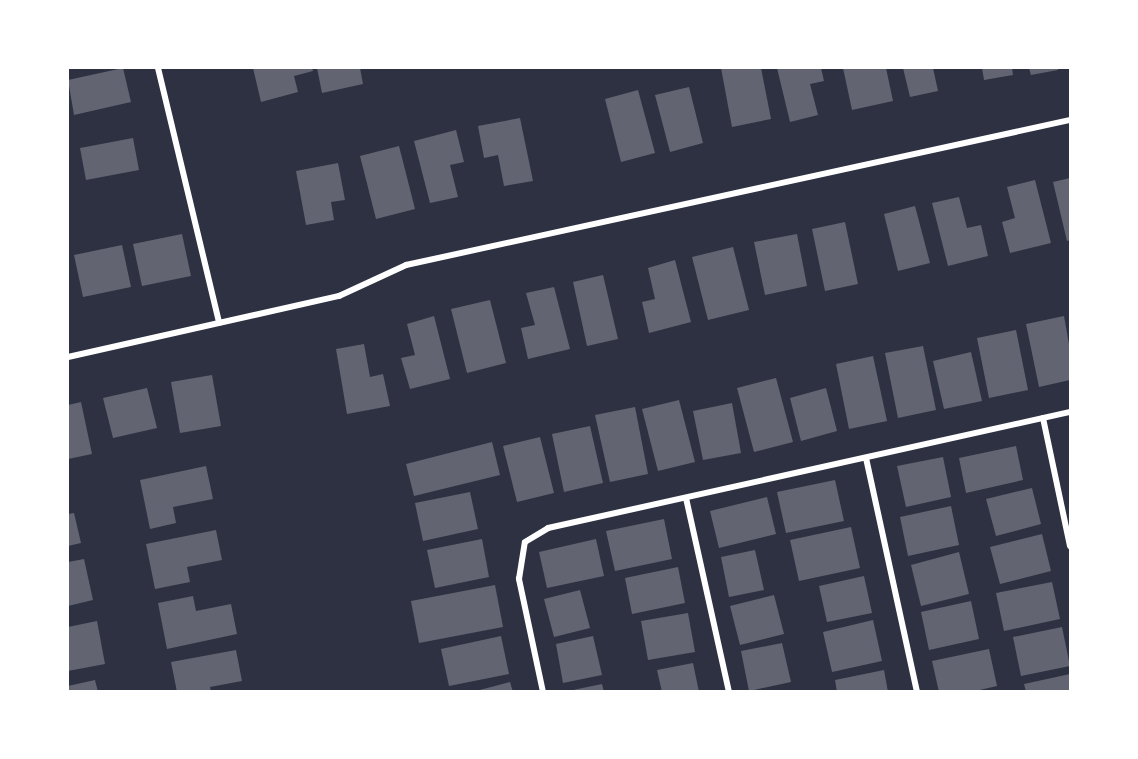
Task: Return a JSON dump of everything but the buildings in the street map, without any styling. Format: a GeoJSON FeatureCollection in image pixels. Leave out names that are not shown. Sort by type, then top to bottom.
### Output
{"type":"FeatureCollection","features":[{"type":"Feature","properties":{"kind":"street"},"geometry":{"type":"LineString","coordinates":[[158,68],[219,322]]}},
{"type":"Feature","properties":{"kind":"street"},"geometry":{"type":"LineString","coordinates":[[68,357],[339,296],[406,265],[1071,120]]}},
{"type":"Feature","properties":{"kind":"street"},"geometry":{"type":"LineString","coordinates":[[543,692],[519,579],[525,542],[548,528],[1071,412]]}},
{"type":"Feature","properties":{"kind":"street"},"geometry":{"type":"LineString","coordinates":[[1043,418],[1071,546]]}},
{"type":"Feature","properties":{"kind":"street"},"geometry":{"type":"LineString","coordinates":[[866,458],[917,692]]}},
{"type":"Feature","properties":{"kind":"street"},"geometry":{"type":"LineString","coordinates":[[686,498],[729,692]]}}]}
